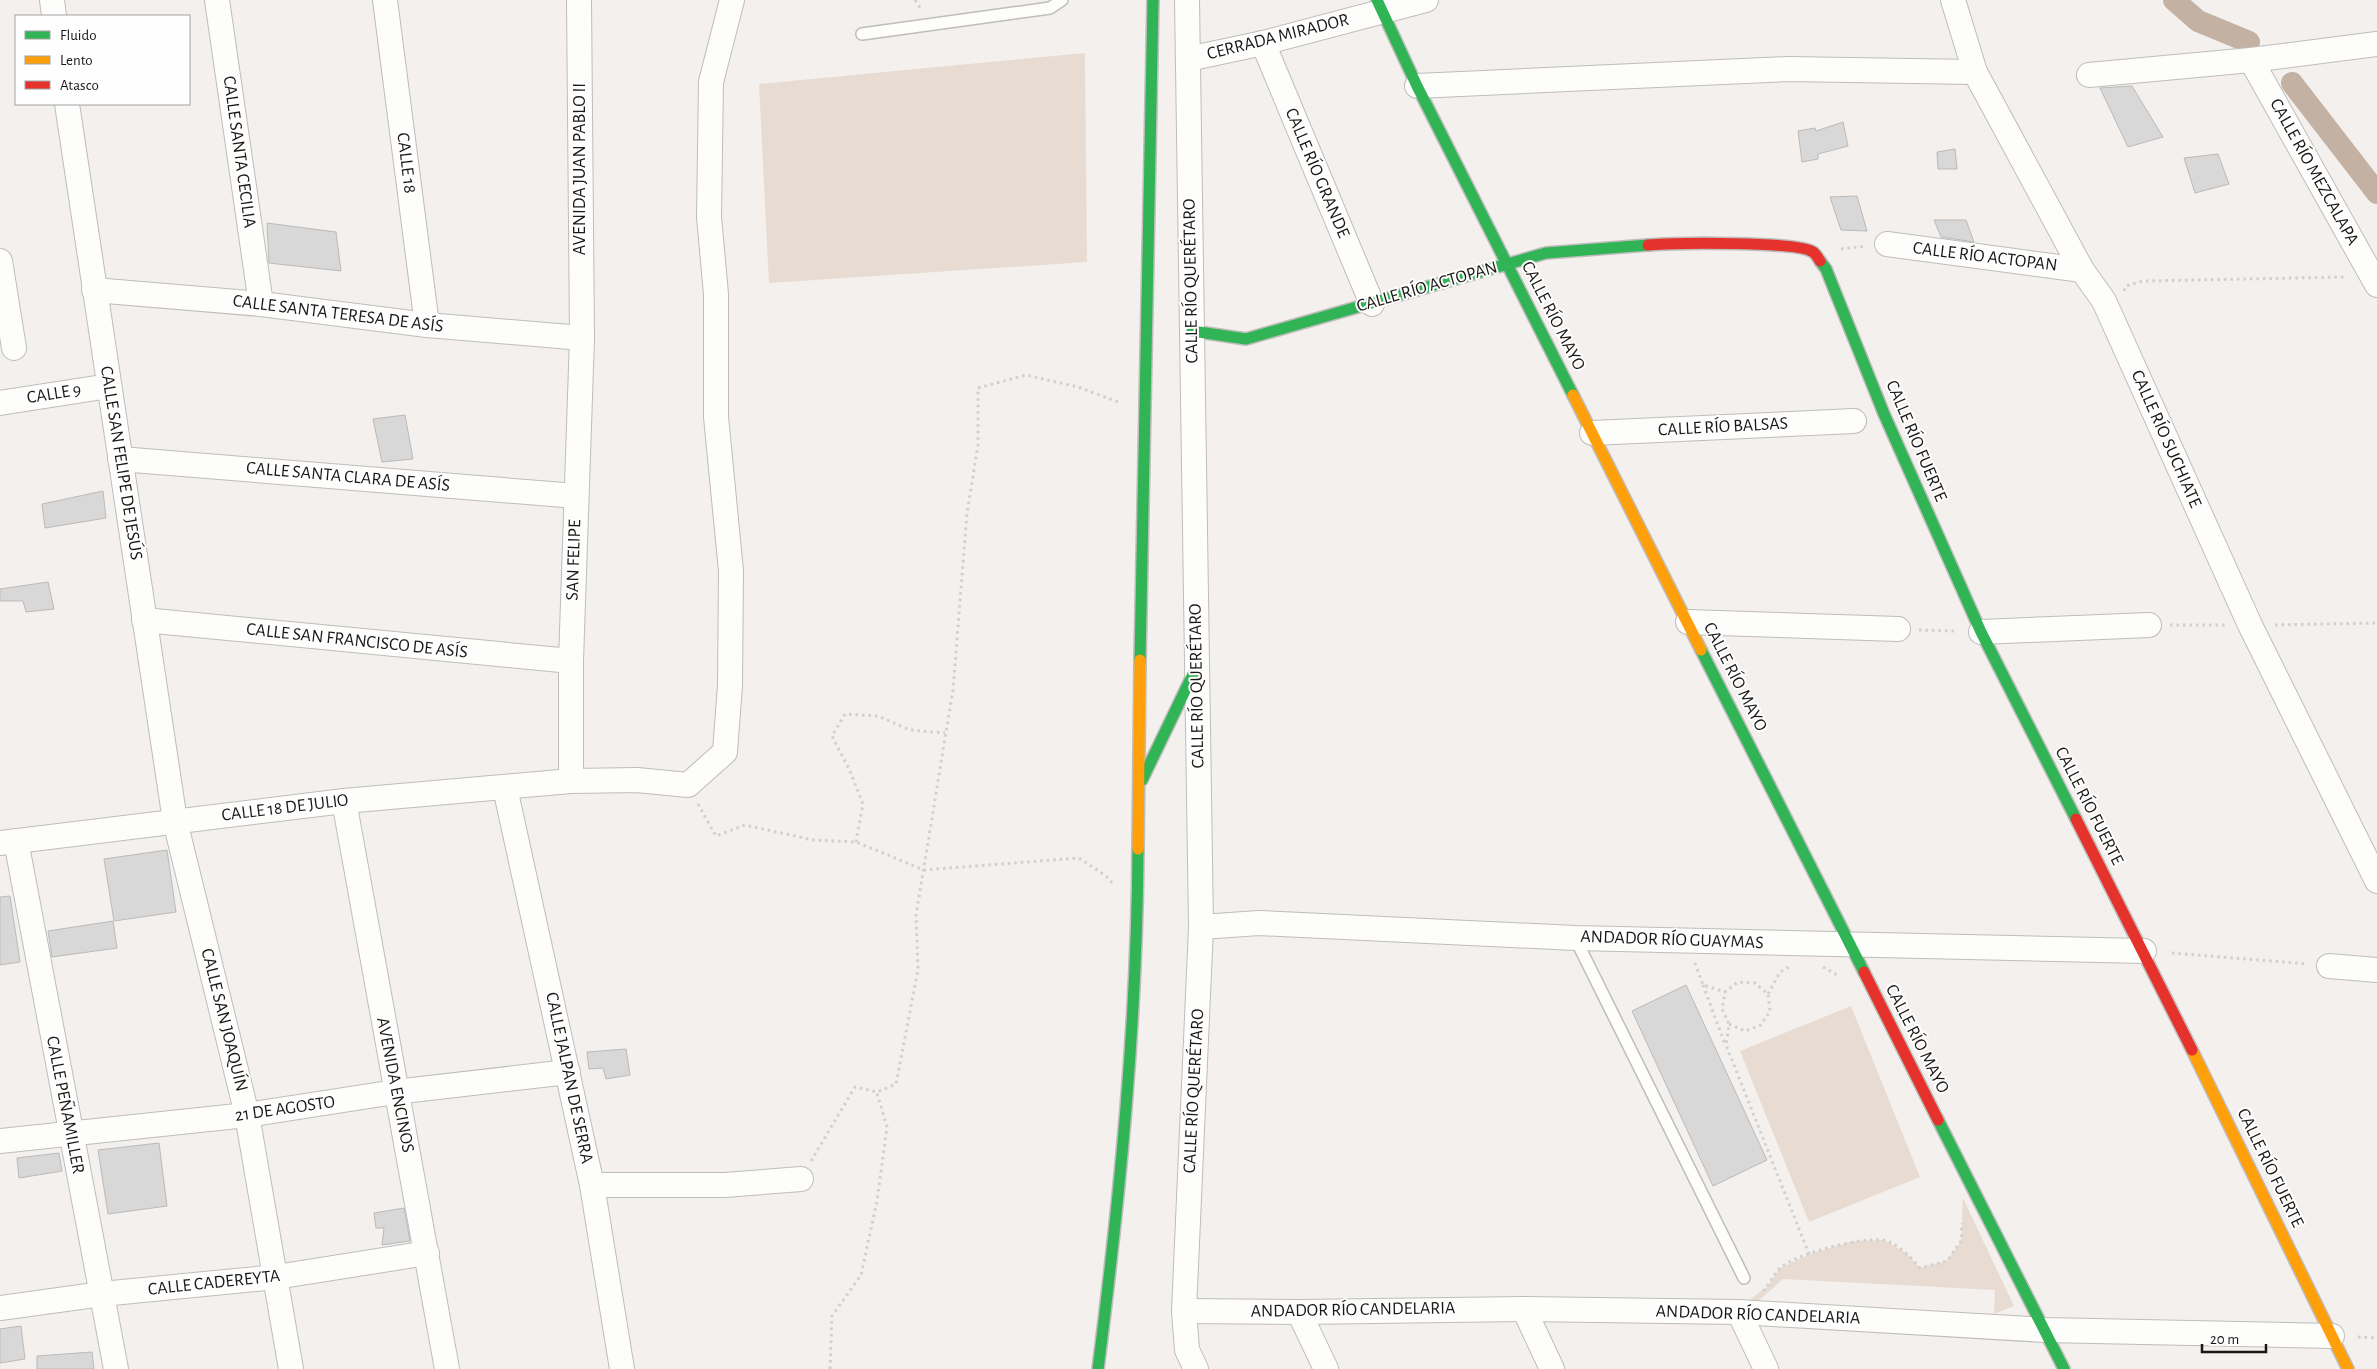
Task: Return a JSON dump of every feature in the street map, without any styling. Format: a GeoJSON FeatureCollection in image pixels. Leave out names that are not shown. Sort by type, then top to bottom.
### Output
{"type":"FeatureCollection","features":[{"type":"Feature","properties":{"kind":"street"},"geometry":{"type":"LineString","coordinates":[[52,0],[54,15]]}},
{"type":"Feature","properties":{"kind":"street","name":"CALLE SANTA CECILIA"},"geometry":{"type":"LineString","coordinates":[[217,0],[261,304]]}},
{"type":"Feature","properties":{"kind":"street","name":"CALLE 18"},"geometry":{"type":"LineString","coordinates":[[385,0],[427,325]]}},
{"type":"Feature","properties":{"kind":"street","name":"AVENIDA JUAN PABLO II"},"geometry":{"type":"LineString","coordinates":[[579,0],[582,338]]}},
{"type":"Feature","properties":{"kind":"street"},"geometry":{"type":"LineString","coordinates":[[688,785],[725,752],[730,685],[732,571],[716,418],[716,294],[709,217],[711,82],[732,0]]}},
{"type":"Feature","properties":{"kind":"street"},"geometry":{"type":"LineString","coordinates":[[1098,1369],[1124,1157],[1138,911],[1144,411],[1153,0]]}},
{"type":"Feature","properties":{"kind":"street","name":"CALLE RÍO QUERÉTARO"},"geometry":{"type":"LineString","coordinates":[[1187,0],[1195,670],[1201,927],[1184,1311],[1187,1350],[1196,1369]]}},
{"type":"Feature","properties":{"kind":"street","name":"CERRADA MIRADOR"},"geometry":{"type":"LineString","coordinates":[[1188,59],[1263,43],[1380,6],[1426,0]]}},
{"type":"Feature","properties":{"kind":"street","name":"CALLE RÍO SUCHIATE"},"geometry":{"type":"LineString","coordinates":[[1952,0],[1975,72],[2082,270],[2104,301],[2250,625],[2377,881]]}},
{"type":"Feature","properties":{"kind":"street","name":"CALLE RÍO MAYO"},"geometry":{"type":"LineString","coordinates":[[1380,6],[1417,86],[2064,1369]]}},
{"type":"Feature","properties":{"kind":"street","name":"CALLE RÍO GRANDE"},"geometry":{"type":"LineString","coordinates":[[1263,43],[1372,304]]}},
{"type":"Feature","properties":{"kind":"street"},"geometry":{"type":"LineString","coordinates":[[2089,75],[2251,60],[2377,44]]}},
{"type":"Feature","properties":{"kind":"street","name":"CALLE RÍO MEZCALAPA"},"geometry":{"type":"LineString","coordinates":[[2251,60],[2375,281]]}},
{"type":"Feature","properties":{"kind":"street"},"geometry":{"type":"LineString","coordinates":[[1417,86],[1788,69],[1975,72]]}},
{"type":"Feature","properties":{"kind":"street","name":"CALLE SAN FELIPE DE JESÚS"},"geometry":{"type":"LineString","coordinates":[[67,105],[175,821]]}},
{"type":"Feature","properties":{"kind":"street","name":"CALLE RÍO ACTOPAN"},"geometry":{"type":"LineString","coordinates":[[1192,331],[1246,339],[1546,253],[1657,244],[1749,244],[1800,247],[1814,252]]}},
{"type":"Feature","properties":{"kind":"street","name":"CALLE RÍO ACTOPAN"},"geometry":{"type":"LineString","coordinates":[[1887,244],[2082,270]]}},
{"type":"Feature","properties":{"kind":"street","name":"CALLE RÍO FUERTE"},"geometry":{"type":"LineString","coordinates":[[1814,252],[1826,269],[1884,414],[1981,632],[2144,951],[2348,1369]]}},
{"type":"Feature","properties":{"kind":"street"},"geometry":{"type":"LineString","coordinates":[[0,261],[4,316],[14,348]]}},
{"type":"Feature","properties":{"kind":"street","name":"CALLE SANTA TERESA DE ASÍS"},"geometry":{"type":"LineString","coordinates":[[94,290],[261,304],[427,325],[582,338]]}},
{"type":"Feature","properties":{"kind":"street","name":"SAN FELIPE"},"geometry":{"type":"LineString","coordinates":[[571,781],[570,661],[582,338]]}},
{"type":"Feature","properties":{"kind":"street","name":"CALLE 9"},"geometry":{"type":"LineString","coordinates":[[0,403],[109,386]]}},
{"type":"Feature","properties":{"kind":"street","name":"CALLE RÍO BALSAS"},"geometry":{"type":"LineString","coordinates":[[1592,433],[1854,421]]}},
{"type":"Feature","properties":{"kind":"street","name":"CALLE SANTA CLARA DE ASÍS"},"geometry":{"type":"LineString","coordinates":[[120,459],[576,496]]}},
{"type":"Feature","properties":{"kind":"street","name":"CALLE SAN FRANCISCO DE ASÍS"},"geometry":{"type":"LineString","coordinates":[[144,620],[570,661]]}},
{"type":"Feature","properties":{"kind":"street"},"geometry":{"type":"LineString","coordinates":[[1688,622],[1898,629]]}},
{"type":"Feature","properties":{"kind":"street"},"geometry":{"type":"LineString","coordinates":[[1981,632],[2149,625]]}},
{"type":"Feature","properties":{"kind":"street"},"geometry":{"type":"LineString","coordinates":[[1141,782],[1195,670]]}},
{"type":"Feature","properties":{"kind":"street","name":"CALLE 18 DE JULIO"},"geometry":{"type":"LineString","coordinates":[[8,842],[344,801],[571,781],[637,780],[688,785]]}},
{"type":"Feature","properties":{"kind":"street","name":"CALLE JALPAN DE SERRA"},"geometry":{"type":"LineString","coordinates":[[505,788],[592,1184],[622,1369]]}},
{"type":"Feature","properties":{"kind":"street","name":"AVENIDA ENCINOS"},"geometry":{"type":"LineString","coordinates":[[344,801],[395,1092],[427,1253],[446,1369]]}},
{"type":"Feature","properties":{"kind":"street","name":"CALLE SAN JOAQUÍN"},"geometry":{"type":"LineString","coordinates":[[175,821],[247,1115],[291,1369]]}},
{"type":"Feature","properties":{"kind":"street","name":"CALLE PEÑAMILLER"},"geometry":{"type":"LineString","coordinates":[[8,842],[70,1134],[116,1369]]}},
{"type":"Feature","properties":{"kind":"street","name":"ANDADOR RÍO GUAYMAS"},"geometry":{"type":"LineString","coordinates":[[1201,927],[1259,923],[1576,938],[2144,951]]}},
{"type":"Feature","properties":{"kind":"street"},"geometry":{"type":"LineString","coordinates":[[2329,966],[2377,970]]}},
{"type":"Feature","properties":{"kind":"street","name":"21 DE AGOSTO"},"geometry":{"type":"LineString","coordinates":[[0,1141],[247,1115],[395,1092],[568,1072]]}},
{"type":"Feature","properties":{"kind":"street"},"geometry":{"type":"LineString","coordinates":[[592,1184],[725,1185],[801,1179]]}},
{"type":"Feature","properties":{"kind":"street","name":"CALLE CADEREYTA"},"geometry":{"type":"LineString","coordinates":[[0,1308],[102,1294],[276,1277],[427,1253]]}},
{"type":"Feature","properties":{"kind":"street"},"geometry":{"type":"LineString","coordinates":[[1524,1309],[1552,1369]]}},
{"type":"Feature","properties":{"kind":"street","name":"ANDADOR RÍO CANDELARIA"},"geometry":{"type":"LineString","coordinates":[[1184,1311],[1299,1312],[1524,1309],[1739,1312],[2044,1330],[2332,1336]]}},
{"type":"Feature","properties":{"kind":"street"},"geometry":{"type":"LineString","coordinates":[[1299,1312],[1326,1369]]}},
{"type":"Feature","properties":{"kind":"street"},"geometry":{"type":"LineString","coordinates":[[1739,1312],[1766,1369]]}},
{"type":"Feature","properties":{"kind":"lane"},"geometry":{"type":"LineString","coordinates":[[862,34],[1050,8],[1062,0]]}},
{"type":"Feature","properties":{"kind":"lane"},"geometry":{"type":"LineString","coordinates":[[1576,938],[1744,1278]]}},
{"type":"Feature","properties":{"kind":"path"},"geometry":{"type":"LineString","coordinates":[[1814,252],[1887,244]]}},
{"type":"Feature","properties":{"kind":"path"},"geometry":{"type":"LineString","coordinates":[[2124,293],[2126,286],[2143,281],[2375,281]]}},
{"type":"Feature","properties":{"kind":"path"},"geometry":{"type":"LineString","coordinates":[[801,1179],[856,1087],[877,1092],[896,1084],[918,970],[916,915],[953,690],[967,513],[978,446],[978,388],[1026,375],[1078,387],[1144,411]]}},
{"type":"Feature","properties":{"kind":"path"},"geometry":{"type":"LineString","coordinates":[[1898,629],[1981,632]]}},
{"type":"Feature","properties":{"kind":"path"},"geometry":{"type":"LineString","coordinates":[[856,842],[863,804],[850,771],[832,736],[845,714],[878,716],[910,730],[945,733]]}},
{"type":"Feature","properties":{"kind":"path"},"geometry":{"type":"LineString","coordinates":[[688,785],[716,836],[745,825],[813,840],[856,842],[924,870],[1079,858],[1106,876],[1138,911]]}},
{"type":"Feature","properties":{"kind":"path"},"geometry":{"type":"LineString","coordinates":[[1696,940],[1694,965],[1810,1254]]}},
{"type":"Feature","properties":{"kind":"path"},"geometry":{"type":"LineString","coordinates":[[2144,951],[2329,966]]}},
{"type":"Feature","properties":{"kind":"path"},"geometry":{"type":"LineString","coordinates":[[1729,1024],[1745,1030],[1761,1025],[1770,1011],[1768,994],[1780,972],[1798,963]]}},
{"type":"Feature","properties":{"kind":"path"},"geometry":{"type":"LineString","coordinates":[[1822,966],[1843,978]]}},
{"type":"Feature","properties":{"kind":"path"},"geometry":{"type":"LineString","coordinates":[[1726,1045],[1729,1024],[1722,1009],[1725,992],[1738,982],[1755,983],[1768,994]]}},
{"type":"Feature","properties":{"kind":"path"},"geometry":{"type":"LineString","coordinates":[[1703,985],[1725,992]]}},
{"type":"Feature","properties":{"kind":"path"},"geometry":{"type":"LineString","coordinates":[[830,1369],[832,1316],[861,1275],[877,1201],[887,1127],[877,1092]]}},
{"type":"Feature","properties":{"kind":"path"},"geometry":{"type":"LineString","coordinates":[[1739,1312],[1768,1286],[1780,1268],[1810,1254],[1853,1241],[1884,1240],[1906,1253],[1920,1268],[1947,1261],[1961,1240],[1962,1222]]}},
{"type":"Feature","properties":{"kind":"shaded area"},"geometry":{"type":"Polygon","coordinates":[[[1085,53],[1087,262],[769,283],[759,84],[1085,53]]]}},
{"type":"Feature","properties":{"kind":"shaded area"},"geometry":{"type":"Polygon","coordinates":[[[1851,1006],[1920,1177],[1809,1222],[1740,1051],[1851,1006]]]}},
{"type":"Feature","properties":{"kind":"shaded area"},"geometry":{"type":"Polygon","coordinates":[[[1963,1198],[2014,1306],[1994,1314],[1995,1290],[1783,1279],[1753,1306],[1740,1307],[1768,1286],[1780,1268],[1810,1254],[1853,1241],[1884,1240],[1906,1253],[1920,1268],[1947,1261],[1961,1241],[1963,1198]]]}},
{"type":"Feature","properties":{"kind":"building"},"geometry":{"type":"Polygon","coordinates":[[[2132,86],[2163,137],[2128,147],[2100,88],[2132,86]]]}},
{"type":"Feature","properties":{"kind":"building"},"geometry":{"type":"Polygon","coordinates":[[[1843,122],[1848,146],[1818,154],[1818,159],[1802,162],[1798,131],[1815,128],[1816,131],[1843,122]]]}},
{"type":"Feature","properties":{"kind":"building"},"geometry":{"type":"Polygon","coordinates":[[[1955,149],[1957,169],[1938,169],[1937,152],[1955,149]]]}},
{"type":"Feature","properties":{"kind":"building"},"geometry":{"type":"Polygon","coordinates":[[[2218,154],[2229,184],[2195,193],[2184,158],[2218,154]]]}},
{"type":"Feature","properties":{"kind":"building"},"geometry":{"type":"Polygon","coordinates":[[[1857,196],[1867,231],[1841,230],[1830,197],[1857,196]]]}},
{"type":"Feature","properties":{"kind":"building"},"geometry":{"type":"Polygon","coordinates":[[[1934,220],[1966,220],[1974,242],[1941,237],[1934,220]]]}},
{"type":"Feature","properties":{"kind":"building"},"geometry":{"type":"Polygon","coordinates":[[[267,223],[336,232],[341,271],[269,263],[267,223]]]}},
{"type":"Feature","properties":{"kind":"building"},"geometry":{"type":"Polygon","coordinates":[[[405,415],[413,459],[382,462],[373,419],[405,415]]]}},
{"type":"Feature","properties":{"kind":"building"},"geometry":{"type":"Polygon","coordinates":[[[103,491],[106,518],[45,528],[42,504],[103,491]]]}},
{"type":"Feature","properties":{"kind":"building"},"geometry":{"type":"Polygon","coordinates":[[[48,582],[54,609],[26,612],[23,601],[0,601],[0,589],[48,582]]]}},
{"type":"Feature","properties":{"kind":"building"},"geometry":{"type":"Polygon","coordinates":[[[167,850],[176,912],[114,921],[104,859],[167,850]]]}},
{"type":"Feature","properties":{"kind":"building"},"geometry":{"type":"Polygon","coordinates":[[[10,896],[20,962],[0,965],[0,897],[10,896]]]}},
{"type":"Feature","properties":{"kind":"building"},"geometry":{"type":"Polygon","coordinates":[[[113,921],[117,948],[52,957],[48,931],[113,921]]]}},
{"type":"Feature","properties":{"kind":"building"},"geometry":{"type":"Polygon","coordinates":[[[1686,985],[1767,1160],[1713,1186],[1632,1011],[1686,985]]]}},
{"type":"Feature","properties":{"kind":"building"},"geometry":{"type":"Polygon","coordinates":[[[626,1049],[630,1075],[606,1079],[603,1068],[589,1069],[587,1052],[626,1049]]]}},
{"type":"Feature","properties":{"kind":"building"},"geometry":{"type":"Polygon","coordinates":[[[159,1143],[167,1206],[108,1214],[98,1150],[159,1143]]]}},
{"type":"Feature","properties":{"kind":"building"},"geometry":{"type":"Polygon","coordinates":[[[59,1153],[62,1171],[19,1178],[17,1158],[59,1153]]]}},
{"type":"Feature","properties":{"kind":"building"},"geometry":{"type":"Polygon","coordinates":[[[404,1208],[410,1241],[382,1245],[384,1228],[376,1228],[374,1213],[404,1208]]]}},
{"type":"Feature","properties":{"kind":"building"},"geometry":{"type":"Polygon","coordinates":[[[21,1326],[25,1359],[0,1363],[0,1329],[21,1326]]]}},
{"type":"Feature","properties":{"kind":"building"},"geometry":{"type":"Polygon","coordinates":[[[92,1352],[94,1369],[37,1369],[37,1356],[92,1352]]]}},
{"type":"Feature","properties":{"kind":"waterway"},"geometry":{"type":"LineString","coordinates":[[2174,0],[2198,21],[2249,42]]}},
{"type":"Feature","properties":{"kind":"waterway"},"geometry":{"type":"LineString","coordinates":[[2292,83],[2377,193]]}},
{"type":"Feature","properties":{"kind":"traffic: fast"},"geometry":{"type":"LineString","coordinates":[[1140,660],[1153,0]]}},
{"type":"Feature","properties":{"kind":"traffic: fast"},"geometry":{"type":"LineString","coordinates":[[1377,0],[1417,86],[1573,395]]}},
{"type":"Feature","properties":{"kind":"traffic: fast"},"geometry":{"type":"LineString","coordinates":[[1192,331],[1246,339],[1546,253],[1648,245]]}},
{"type":"Feature","properties":{"kind":"traffic: fast"},"geometry":{"type":"LineString","coordinates":[[1820,261],[1826,269],[1884,414],[1981,632],[2076,819]]}},
{"type":"Feature","properties":{"kind":"traffic: fast"},"geometry":{"type":"LineString","coordinates":[[1701,650],[1864,972]]}},
{"type":"Feature","properties":{"kind":"traffic: fast"},"geometry":{"type":"LineString","coordinates":[[1142,780],[1195,670]]}},
{"type":"Feature","properties":{"kind":"traffic: fast"},"geometry":{"type":"LineString","coordinates":[[1098,1369],[1126,1109],[1131,1044],[1138,849]]}},
{"type":"Feature","properties":{"kind":"traffic: fast"},"geometry":{"type":"LineString","coordinates":[[1938,1120],[2064,1369]]}},
{"type":"Feature","properties":{"kind":"traffic: slow"},"geometry":{"type":"LineString","coordinates":[[1573,395],[1701,650]]}},
{"type":"Feature","properties":{"kind":"traffic: slow"},"geometry":{"type":"LineString","coordinates":[[1138,849],[1140,660]]}},
{"type":"Feature","properties":{"kind":"traffic: slow"},"geometry":{"type":"LineString","coordinates":[[2192,1050],[2348,1369]]}},
{"type":"Feature","properties":{"kind":"traffic: jam"},"geometry":{"type":"LineString","coordinates":[[1648,245],[1761,244],[1784,246],[1802,248],[1813,252],[1820,261]]}},
{"type":"Feature","properties":{"kind":"traffic: jam"},"geometry":{"type":"LineString","coordinates":[[2076,819],[2192,1050]]}},
{"type":"Feature","properties":{"kind":"traffic: jam"},"geometry":{"type":"LineString","coordinates":[[1864,972],[1938,1120]]}}]}
